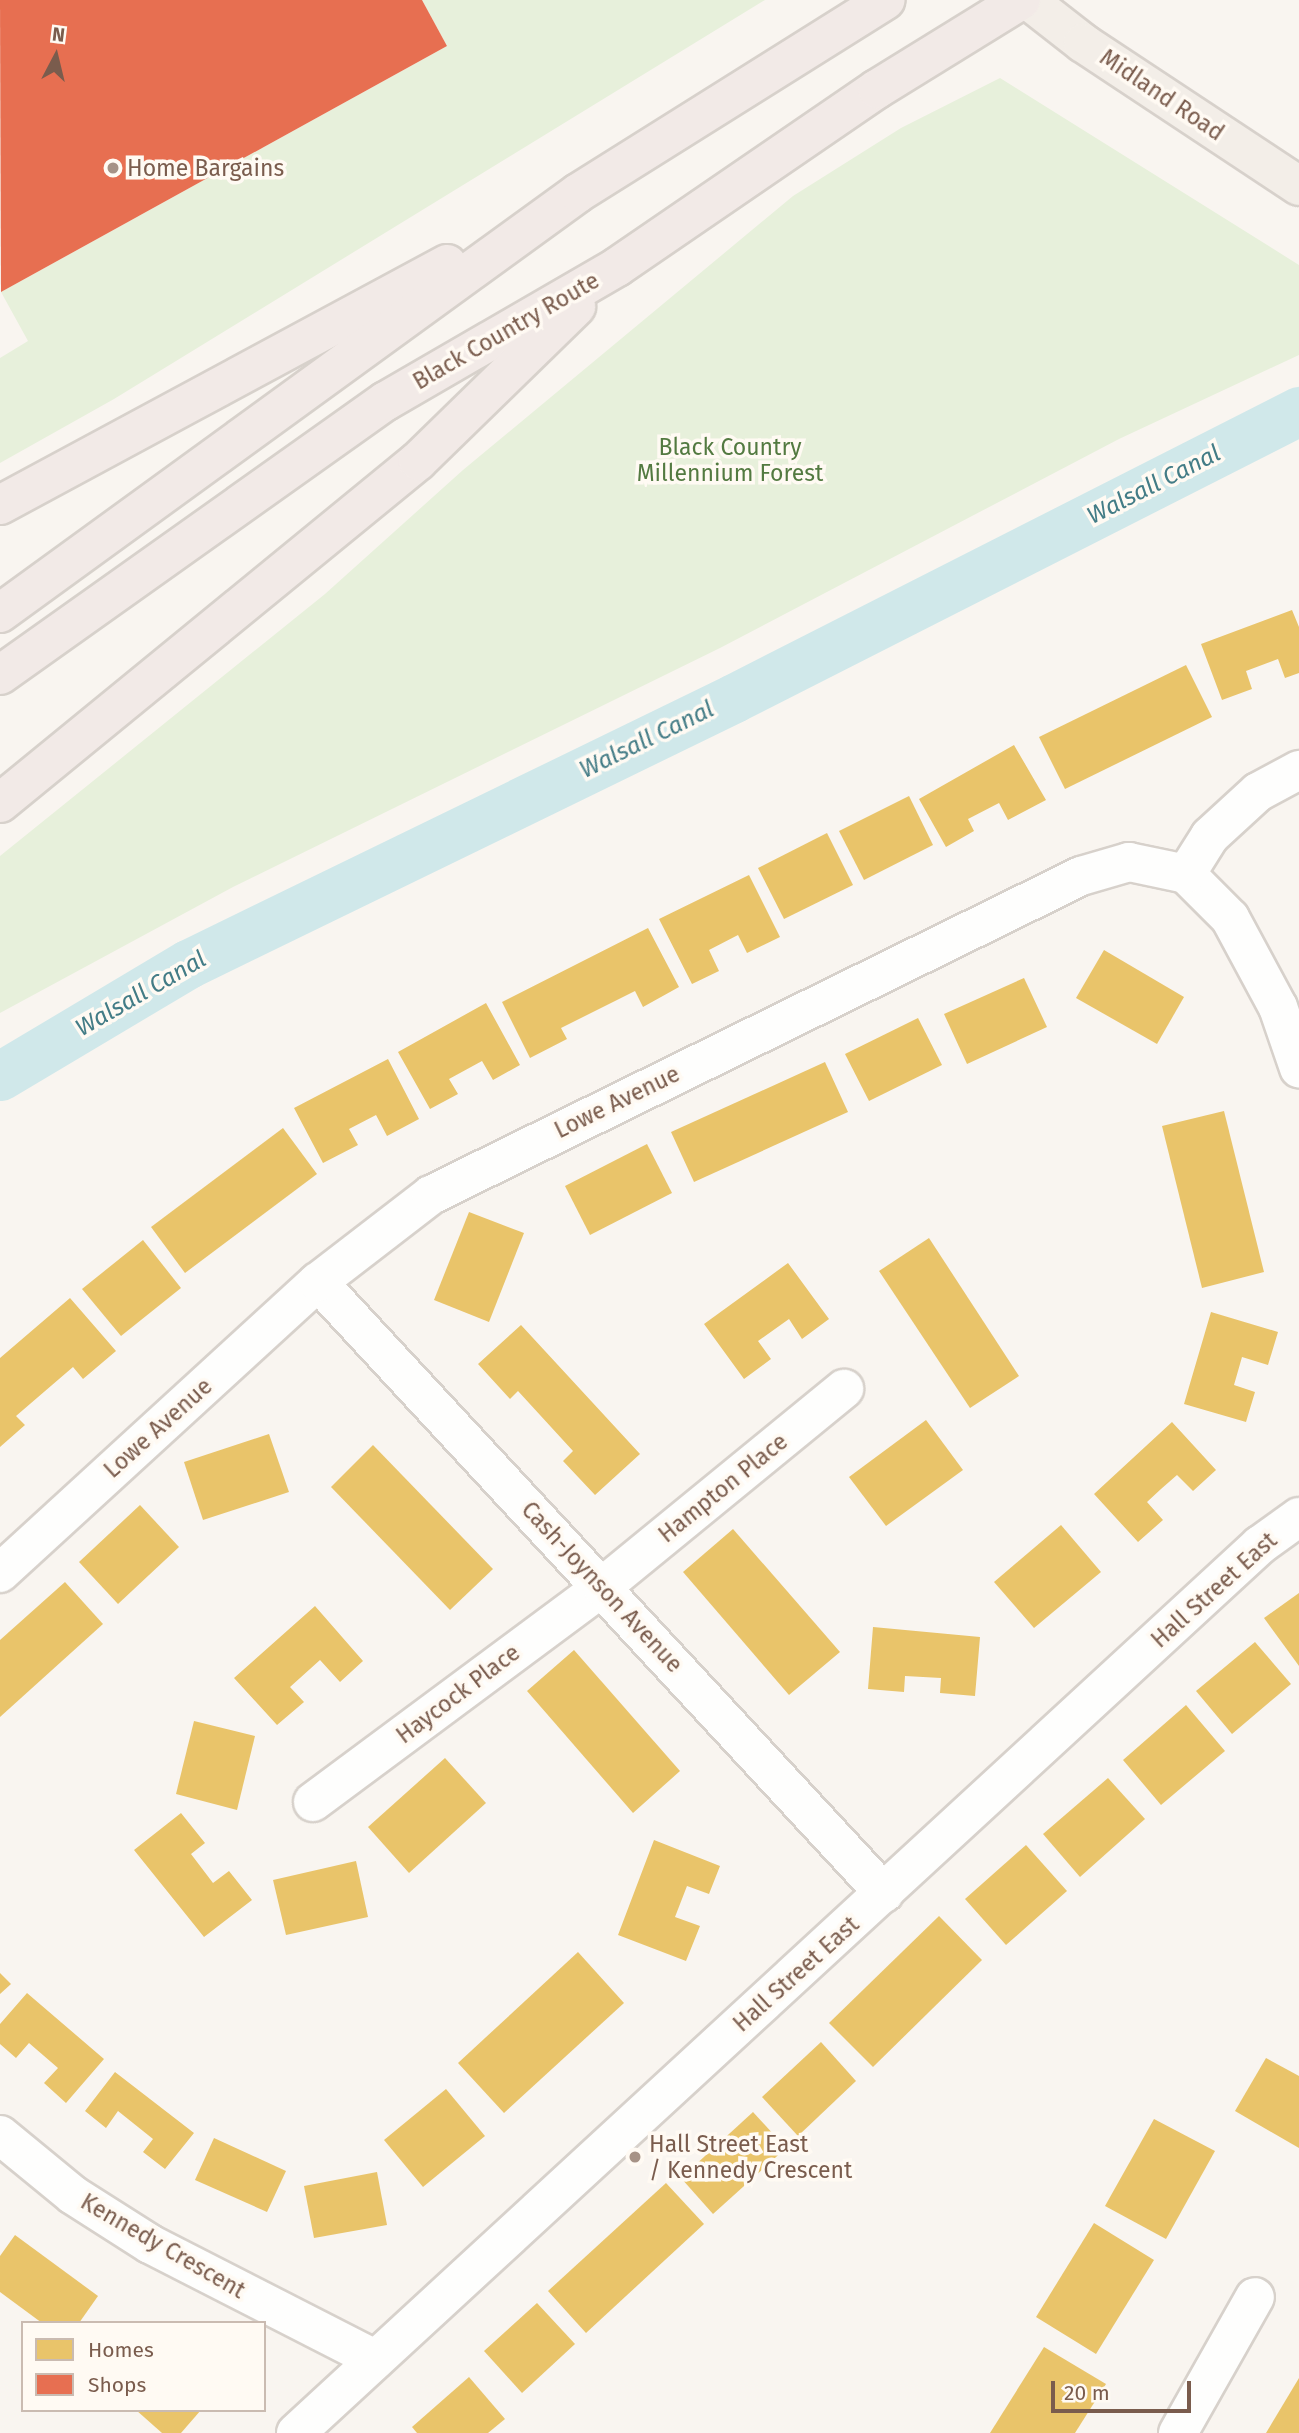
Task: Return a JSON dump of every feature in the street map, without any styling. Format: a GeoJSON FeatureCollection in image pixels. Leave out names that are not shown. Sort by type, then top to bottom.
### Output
{"type":"FeatureCollection","features":[{"type":"Feature","properties":{"kind":"highway"},"geometry":{"type":"LineString","coordinates":[[0,505],[578,193],[886,0]]}},
{"type":"Feature","properties":{"kind":"highway","name":"Black Country Route"},"geometry":{"type":"LineString","coordinates":[[0,676],[386,401],[617,267],[877,89],[1021,0]]}},
{"type":"Feature","properties":{"kind":"highway"},"geometry":{"type":"LineString","coordinates":[[0,613],[578,193]]}},
{"type":"Feature","properties":{"kind":"highway"},"geometry":{"type":"LineString","coordinates":[[0,803],[418,461],[617,267]]}},
{"type":"Feature","properties":{"kind":"main road","name":"Midland Road"},"geometry":{"type":"LineString","coordinates":[[1028,0],[1083,43],[1299,186]]}},
{"type":"Feature","properties":{"kind":"street"},"geometry":{"type":"LineString","coordinates":[[1299,769],[1258,792],[1210,836],[1186,874],[1230,918],[1278,1007],[1299,1068]]}},
{"type":"Feature","properties":{"kind":"street","name":"Lowe Avenue"},"geometry":{"type":"LineString","coordinates":[[0,1573],[318,1282],[431,1195],[1081,876],[1129,862],[1186,874]]}},
{"type":"Feature","properties":{"kind":"street","name":"Cash-Joynson Avenue"},"geometry":{"type":"LineString","coordinates":[[318,1282],[884,1893]]}},
{"type":"Feature","properties":{"kind":"street","name":"Hampton Place"},"geometry":{"type":"LineString","coordinates":[[602,1587],[844,1389]]}},
{"type":"Feature","properties":{"kind":"street","name":"Hall Street East"},"geometry":{"type":"LineString","coordinates":[[296,2433],[1260,1545],[1299,1517]]}},
{"type":"Feature","properties":{"kind":"street","name":"Haycock Place"},"geometry":{"type":"LineString","coordinates":[[313,1802],[602,1587]]}},
{"type":"Feature","properties":{"kind":"street","name":"Kennedy Crescent"},"geometry":{"type":"LineString","coordinates":[[6,2151],[150,2244],[375,2359]]}},
{"type":"Feature","properties":{"kind":"street"},"geometry":{"type":"LineString","coordinates":[[1178,2433],[1255,2297]]}},
{"type":"Feature","properties":{"kind":"green space"},"geometry":{"type":"Polygon","coordinates":[[[422,0],[765,0],[114,399],[0,463],[0,358],[28,341],[1,292],[447,46],[422,0]]]}},
{"type":"Feature","properties":{"kind":"green space","name":"Black Country Millennium Forest"},"geometry":{"type":"Polygon","coordinates":[[[1000,78],[1299,265],[1299,355],[1119,439],[720,648],[233,887],[0,1013],[0,856],[325,594],[463,470],[793,196],[901,128],[1000,78]]]}},
{"type":"Feature","properties":{"kind":"building: Homes"},"geometry":{"type":"Polygon","coordinates":[[[1292,610],[1299,627],[1299,673],[1285,678],[1278,659],[1246,671],[1252,689],[1222,700],[1201,644],[1292,610]]]}},
{"type":"Feature","properties":{"kind":"building: Homes"},"geometry":{"type":"Polygon","coordinates":[[[1186,665],[1212,717],[1065,789],[1039,737],[1186,665]]]}},
{"type":"Feature","properties":{"kind":"building: Homes"},"geometry":{"type":"Polygon","coordinates":[[[1014,745],[1046,800],[1008,820],[999,803],[968,819],[974,831],[946,847],[919,799],[1014,745]]]}},
{"type":"Feature","properties":{"kind":"building: Homes"},"geometry":{"type":"Polygon","coordinates":[[[909,796],[933,845],[864,880],[839,831],[909,796]]]}},
{"type":"Feature","properties":{"kind":"building: Homes"},"geometry":{"type":"Polygon","coordinates":[[[827,833],[853,885],[784,919],[758,868],[827,833]]]}},
{"type":"Feature","properties":{"kind":"building: Homes"},"geometry":{"type":"Polygon","coordinates":[[[749,875],[780,937],[747,953],[738,935],[709,950],[719,971],[692,984],[659,919],[749,875]]]}},
{"type":"Feature","properties":{"kind":"building: Homes"},"geometry":{"type":"Polygon","coordinates":[[[648,928],[679,987],[643,1007],[635,991],[561,1028],[567,1039],[530,1058],[502,1002],[648,928]]]}},
{"type":"Feature","properties":{"kind":"building: Homes"},"geometry":{"type":"Polygon","coordinates":[[[1104,950],[1184,997],[1157,1044],[1076,998],[1104,950]]]}},
{"type":"Feature","properties":{"kind":"building: Homes"},"geometry":{"type":"Polygon","coordinates":[[[1024,978],[1047,1027],[967,1064],[944,1014],[1024,978]]]}},
{"type":"Feature","properties":{"kind":"building: Homes"},"geometry":{"type":"Polygon","coordinates":[[[486,1003],[520,1065],[493,1080],[482,1061],[449,1079],[458,1094],[430,1109],[398,1052],[486,1003]]]}},
{"type":"Feature","properties":{"kind":"building: Homes"},"geometry":{"type":"Polygon","coordinates":[[[918,1018],[942,1065],[869,1101],[845,1054],[918,1018]]]}},
{"type":"Feature","properties":{"kind":"building: Homes"},"geometry":{"type":"Polygon","coordinates":[[[388,1059],[419,1119],[387,1136],[376,1115],[349,1129],[358,1145],[323,1163],[294,1108],[388,1059]]]}},
{"type":"Feature","properties":{"kind":"building: Homes"},"geometry":{"type":"Polygon","coordinates":[[[825,1062],[848,1112],[694,1182],[671,1132],[825,1062]]]}},
{"type":"Feature","properties":{"kind":"building: Homes"},"geometry":{"type":"Polygon","coordinates":[[[1224,1111],[1264,1272],[1202,1288],[1162,1126],[1224,1111]]]}},
{"type":"Feature","properties":{"kind":"building: Homes"},"geometry":{"type":"Polygon","coordinates":[[[283,1128],[317,1174],[185,1273],[151,1227],[283,1128]]]}},
{"type":"Feature","properties":{"kind":"building: Homes"},"geometry":{"type":"Polygon","coordinates":[[[647,1144],[672,1193],[590,1235],[565,1186],[647,1144]]]}},
{"type":"Feature","properties":{"kind":"building: Homes"},"geometry":{"type":"Polygon","coordinates":[[[469,1212],[524,1233],[489,1322],[434,1300],[469,1212]]]}},
{"type":"Feature","properties":{"kind":"building: Homes"},"geometry":{"type":"Polygon","coordinates":[[[929,1238],[1019,1376],[970,1408],[879,1271],[929,1238]]]}},
{"type":"Feature","properties":{"kind":"building: Homes"},"geometry":{"type":"Polygon","coordinates":[[[143,1240],[181,1288],[121,1336],[82,1289],[143,1240]]]}},
{"type":"Feature","properties":{"kind":"building: Homes"},"geometry":{"type":"Polygon","coordinates":[[[788,1263],[829,1319],[802,1339],[789,1319],[758,1341],[771,1359],[744,1379],[704,1324],[788,1263]]]}},
{"type":"Feature","properties":{"kind":"building: Homes"},"geometry":{"type":"Polygon","coordinates":[[[70,1298],[116,1351],[83,1379],[73,1367],[16,1416],[25,1425],[0,1447],[0,1358],[70,1298]]]}},
{"type":"Feature","properties":{"kind":"building: Homes"},"geometry":{"type":"Polygon","coordinates":[[[1211,1312],[1278,1332],[1268,1365],[1242,1357],[1234,1385],[1255,1392],[1246,1422],[1184,1404],[1211,1312]]]}},
{"type":"Feature","properties":{"kind":"building: Homes"},"geometry":{"type":"Polygon","coordinates":[[[521,1325],[640,1454],[595,1495],[563,1461],[573,1451],[518,1391],[510,1399],[478,1364],[521,1325]]]}},
{"type":"Feature","properties":{"kind":"building: Homes"},"geometry":{"type":"Polygon","coordinates":[[[926,1420],[963,1470],[886,1526],[849,1477],[926,1420]]]}},
{"type":"Feature","properties":{"kind":"building: Homes"},"geometry":{"type":"Polygon","coordinates":[[[1172,1422],[1216,1470],[1193,1491],[1177,1475],[1161,1489],[1147,1502],[1163,1520],[1138,1542],[1094,1494],[1172,1422]]]}},
{"type":"Feature","properties":{"kind":"building: Homes"},"geometry":{"type":"Polygon","coordinates":[[[269,1434],[289,1492],[203,1520],[184,1462],[269,1434]]]}},
{"type":"Feature","properties":{"kind":"building: Homes"},"geometry":{"type":"Polygon","coordinates":[[[373,1445],[493,1569],[450,1610],[331,1487],[373,1445]]]}},
{"type":"Feature","properties":{"kind":"building: Homes"},"geometry":{"type":"Polygon","coordinates":[[[140,1505],[179,1547],[118,1604],[79,1562],[140,1505]]]}},
{"type":"Feature","properties":{"kind":"building: Homes"},"geometry":{"type":"Polygon","coordinates":[[[1061,1525],[1101,1572],[1034,1628],[994,1582],[1061,1525]]]}},
{"type":"Feature","properties":{"kind":"building: Homes"},"geometry":{"type":"Polygon","coordinates":[[[733,1529],[840,1652],[789,1695],[683,1572],[733,1529]]]}},
{"type":"Feature","properties":{"kind":"building: Homes"},"geometry":{"type":"Polygon","coordinates":[[[65,1582],[103,1624],[0,1717],[0,1640],[65,1582]]]}},
{"type":"Feature","properties":{"kind":"building: Homes"},"geometry":{"type":"Polygon","coordinates":[[[1299,1593],[1299,1666],[1264,1618],[1299,1593]]]}},
{"type":"Feature","properties":{"kind":"building: Homes"},"geometry":{"type":"Polygon","coordinates":[[[315,1606],[363,1661],[340,1682],[320,1660],[290,1687],[304,1702],[277,1725],[234,1678],[315,1606]]]}},
{"type":"Feature","properties":{"kind":"building: Homes"},"geometry":{"type":"Polygon","coordinates":[[[873,1627],[980,1637],[975,1696],[940,1693],[941,1678],[905,1676],[904,1692],[868,1689],[873,1627]]]}},
{"type":"Feature","properties":{"kind":"building: Homes"},"geometry":{"type":"Polygon","coordinates":[[[1255,1642],[1291,1684],[1232,1734],[1196,1691],[1255,1642]]]}},
{"type":"Feature","properties":{"kind":"building: Homes"},"geometry":{"type":"Polygon","coordinates":[[[574,1650],[680,1771],[633,1813],[527,1691],[574,1650]]]}},
{"type":"Feature","properties":{"kind":"building: Homes"},"geometry":{"type":"Polygon","coordinates":[[[1186,1705],[1225,1751],[1161,1805],[1123,1760],[1186,1705]]]}},
{"type":"Feature","properties":{"kind":"building: Homes"},"geometry":{"type":"Polygon","coordinates":[[[194,1721],[255,1736],[237,1810],[176,1794],[194,1721]]]}},
{"type":"Feature","properties":{"kind":"building: Homes"},"geometry":{"type":"Polygon","coordinates":[[[445,1758],[486,1803],[409,1873],[368,1827],[445,1758]]]}},
{"type":"Feature","properties":{"kind":"building: Homes"},"geometry":{"type":"Polygon","coordinates":[[[1108,1778],[1145,1819],[1080,1877],[1043,1834],[1108,1778]]]}},
{"type":"Feature","properties":{"kind":"building: Homes"},"geometry":{"type":"Polygon","coordinates":[[[181,1813],[205,1843],[191,1854],[213,1883],[229,1871],[252,1900],[204,1937],[134,1850],[181,1813]]]}},
{"type":"Feature","properties":{"kind":"building: Homes"},"geometry":{"type":"Polygon","coordinates":[[[654,1840],[720,1866],[709,1894],[687,1886],[675,1917],[700,1926],[686,1961],[618,1935],[654,1840]]]}},
{"type":"Feature","properties":{"kind":"building: Homes"},"geometry":{"type":"Polygon","coordinates":[[[1026,1845],[1067,1891],[1006,1945],[965,1899],[1026,1845]]]}},
{"type":"Feature","properties":{"kind":"building: Homes"},"geometry":{"type":"Polygon","coordinates":[[[356,1861],[368,1917],[286,1935],[273,1880],[356,1861]]]}},
{"type":"Feature","properties":{"kind":"building: Homes"},"geometry":{"type":"Polygon","coordinates":[[[939,1916],[982,1960],[873,2067],[829,2023],[939,1916]]]}},
{"type":"Feature","properties":{"kind":"building: Homes"},"geometry":{"type":"Polygon","coordinates":[[[578,1952],[624,2003],[504,2113],[458,2063],[578,1952]]]}},
{"type":"Feature","properties":{"kind":"building: Homes"},"geometry":{"type":"Polygon","coordinates":[[[0,1973],[11,1984],[0,1994],[0,1973]]]}},
{"type":"Feature","properties":{"kind":"building: Homes"},"geometry":{"type":"Polygon","coordinates":[[[27,1993],[104,2059],[66,2103],[44,2083],[58,2068],[29,2043],[16,2058],[0,2044],[0,2024],[27,1993]]]}},
{"type":"Feature","properties":{"kind":"building: Homes"},"geometry":{"type":"Polygon","coordinates":[[[821,2042],[856,2081],[798,2136],[762,2097],[821,2042]]]}},
{"type":"Feature","properties":{"kind":"building: Homes"},"geometry":{"type":"Polygon","coordinates":[[[1266,2058],[1299,2076],[1299,2148],[1235,2111],[1266,2058]]]}},
{"type":"Feature","properties":{"kind":"building: Homes"},"geometry":{"type":"Polygon","coordinates":[[[115,2072],[194,2133],[165,2169],[143,2152],[153,2139],[118,2111],[106,2128],[85,2111],[115,2072]]]}},
{"type":"Feature","properties":{"kind":"building: Homes"},"geometry":{"type":"Polygon","coordinates":[[[446,2089],[485,2136],[423,2187],[384,2140],[446,2089]]]}},
{"type":"Feature","properties":{"kind":"building: Homes"},"geometry":{"type":"Polygon","coordinates":[[[753,2112],[786,2148],[713,2214],[681,2178],[753,2112]]]}},
{"type":"Feature","properties":{"kind":"building: Homes"},"geometry":{"type":"Polygon","coordinates":[[[1154,2119],[1215,2151],[1166,2239],[1105,2206],[1154,2119]]]}},
{"type":"Feature","properties":{"kind":"building: Homes"},"geometry":{"type":"Polygon","coordinates":[[[214,2138],[286,2171],[267,2212],[195,2180],[214,2138]]]}},
{"type":"Feature","properties":{"kind":"building: Homes"},"geometry":{"type":"Polygon","coordinates":[[[377,2172],[387,2225],[314,2238],[304,2186],[377,2172]]]}},
{"type":"Feature","properties":{"kind":"building: Homes"},"geometry":{"type":"Polygon","coordinates":[[[666,2183],[704,2224],[586,2333],[548,2291],[666,2183]]]}},
{"type":"Feature","properties":{"kind":"building: Homes"},"geometry":{"type":"Polygon","coordinates":[[[1094,2223],[1154,2260],[1096,2354],[1036,2317],[1094,2223]]]}},
{"type":"Feature","properties":{"kind":"building: Homes"},"geometry":{"type":"Polygon","coordinates":[[[15,2235],[98,2296],[80,2321],[39,2321],[0,2292],[0,2256],[15,2235]]]}},
{"type":"Feature","properties":{"kind":"building: Homes"},"geometry":{"type":"Polygon","coordinates":[[[537,2303],[575,2344],[522,2393],[484,2351],[537,2303]]]}},
{"type":"Feature","properties":{"kind":"building: Homes"},"geometry":{"type":"Polygon","coordinates":[[[1044,2347],[1106,2384],[1075,2433],[990,2433],[1044,2347]]]}},
{"type":"Feature","properties":{"kind":"building: Homes"},"geometry":{"type":"Polygon","coordinates":[[[469,2377],[505,2419],[488,2433],[417,2433],[412,2427],[469,2377]]]}},
{"type":"Feature","properties":{"kind":"building: Homes"},"geometry":{"type":"Polygon","coordinates":[[[1299,2378],[1299,2433],[1266,2433],[1299,2378]]]}},
{"type":"Feature","properties":{"kind":"building: Homes"},"geometry":{"type":"Polygon","coordinates":[[[138,2412],[199,2412],[181,2433],[162,2433],[138,2412]]]}},
{"type":"Feature","properties":{"kind":"building: Shops","name":"Home Bargains"},"geometry":{"type":"Polygon","coordinates":[[[0,0],[422,0],[447,46],[1,292],[0,0]]]}},
{"type":"Feature","properties":{"kind":"waterway","name":"Walsall Canal"},"geometry":{"type":"LineString","coordinates":[[0,1076],[188,964],[734,698],[1299,411]]}},
{"type":"Feature","properties":{"kind":"place","name":"Home Bargains"},"geometry":{"type":"Point","coordinates":[113,168]}},
{"type":"Feature","properties":{"kind":"place","name":"Hall Street East / Kennedy Crescent"},"geometry":{"type":"Point","coordinates":[635,2157]}}]}
